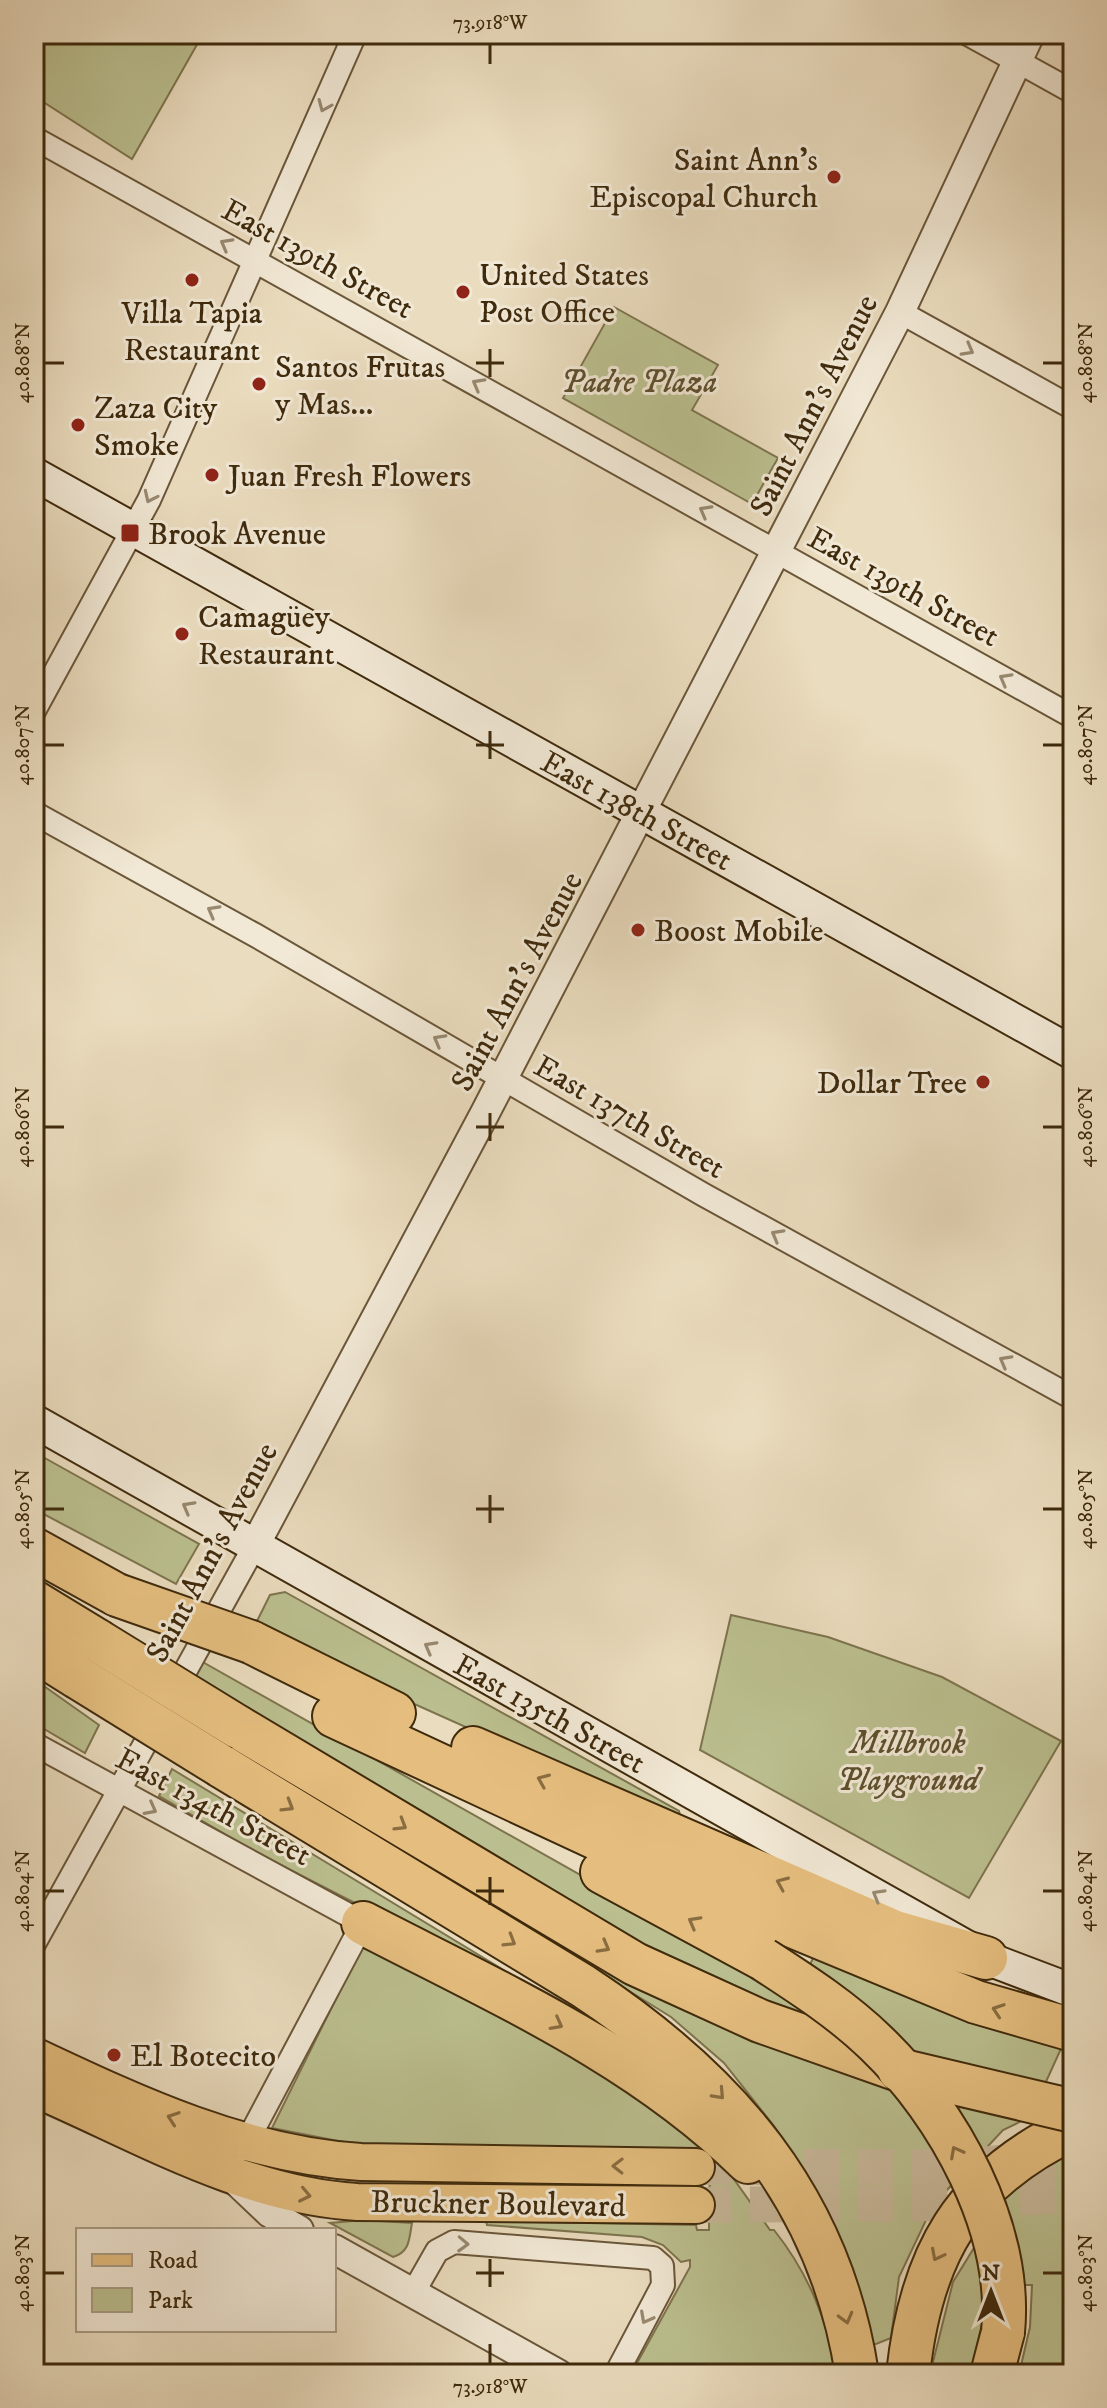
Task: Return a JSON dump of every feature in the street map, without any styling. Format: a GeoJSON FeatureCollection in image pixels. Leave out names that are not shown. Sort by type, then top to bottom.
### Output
{"type":"FeatureCollection","features":[{"type":"Feature","properties":{"kind":"highway"},"geometry":{"type":"LineString","coordinates":[[34,1549],[117,1595],[895,1932],[986,1958]]}},
{"type":"Feature","properties":{"kind":"highway"},"geometry":{"type":"LineString","coordinates":[[34,1602],[635,1964],[760,2021],[899,2070],[1073,2111]]}},
{"type":"Feature","properties":{"kind":"highway"},"geometry":{"type":"LineString","coordinates":[[34,1650],[583,1986],[665,2045],[706,2080],[763,2148],[826,2259],[846,2319],[857,2374]]}},
{"type":"Feature","properties":{"kind":"highway"},"geometry":{"type":"LineString","coordinates":[[244,1651],[334,1716],[480,1804],[763,1959],[826,2000],[897,2063],[933,2112],[966,2172],[995,2244],[1004,2287],[1003,2332],[992,2374]]}},
{"type":"Feature","properties":{"kind":"highway"},"geometry":{"type":"LineString","coordinates":[[334,1716],[669,1874],[976,2002],[1073,2030]]}},
{"type":"Feature","properties":{"kind":"highway"},"geometry":{"type":"LineString","coordinates":[[363,1923],[577,2035],[674,2098],[747,2162],[826,2259]]}},
{"type":"Feature","properties":{"kind":"highway"},"geometry":{"type":"LineString","coordinates":[[908,2374],[925,2281],[950,2231],[1004,2170],[1029,2151],[1073,2128]]}},
{"type":"Feature","properties":{"kind":"main road","name":"East 138th Street"},"geometry":{"type":"LineString","coordinates":[[34,474],[1073,1053]]}},
{"type":"Feature","properties":{"kind":"main road","name":"East 135th Street"},"geometry":{"type":"LineString","coordinates":[[34,1421],[254,1547],[783,1840],[986,1958],[1073,1991]]}},
{"type":"Feature","properties":{"kind":"main road","name":"Bruckner Boulevard"},"geometry":{"type":"LineString","coordinates":[[34,2056],[166,2116],[312,2157],[361,2162],[696,2167]]}},
{"type":"Feature","properties":{"kind":"main road","name":"Bruckner Boulevard"},"geometry":{"type":"LineString","coordinates":[[34,2088],[230,2175],[309,2197],[357,2202],[696,2205]]}},
{"type":"Feature","properties":{"kind":"street"},"geometry":{"type":"LineString","coordinates":[[34,711],[134,530],[355,34]]}},
{"type":"Feature","properties":{"kind":"street"},"geometry":{"type":"LineString","coordinates":[[968,34],[1073,92]]}},
{"type":"Feature","properties":{"kind":"street","name":"Saint Ann's Avenue"},"geometry":{"type":"LineString","coordinates":[[34,1944],[254,1547],[642,813],[900,312],[1030,34]]}},
{"type":"Feature","properties":{"kind":"street","name":"East 139th Street"},"geometry":{"type":"LineString","coordinates":[[34,138],[1073,717]]}},
{"type":"Feature","properties":{"kind":"street"},"geometry":{"type":"LineString","coordinates":[[900,312],[1073,408]]}},
{"type":"Feature","properties":{"kind":"street","name":"East 137th Street"},"geometry":{"type":"LineString","coordinates":[[34,813],[473,1059],[502,1080],[1073,1398]]}},
{"type":"Feature","properties":{"kind":"street","name":"East 134th Street"},"geometry":{"type":"LineString","coordinates":[[34,1744],[363,1923]]}},
{"type":"Feature","properties":{"kind":"street"},"geometry":{"type":"LineString","coordinates":[[296,2228],[270,2213],[230,2175],[363,1923]]}},
{"type":"Feature","properties":{"kind":"street"},"geometry":{"type":"LineString","coordinates":[[413,2293],[437,2251],[454,2242],[653,2258],[662,2266],[663,2285],[616,2374]]}},
{"type":"Feature","properties":{"kind":"street"},"geometry":{"type":"LineString","coordinates":[[336,2250],[558,2374]]}},
{"type":"Feature","properties":{"kind":"green space"},"geometry":{"type":"Polygon","coordinates":[[[34,34],[203,34],[132,159],[34,96],[34,34]]]}},
{"type":"Feature","properties":{"kind":"green space","name":"Padre Plaza"},"geometry":{"type":"Polygon","coordinates":[[[614,307],[718,365],[692,410],[778,458],[752,504],[563,398],[614,307]]]}},
{"type":"Feature","properties":{"kind":"green space"},"geometry":{"type":"Polygon","coordinates":[[[34,1452],[199,1544],[176,1584],[34,1509],[34,1452]]]}},
{"type":"Feature","properties":{"kind":"green space"},"geometry":{"type":"Polygon","coordinates":[[[285,1592],[679,1811],[682,1824],[305,1655],[254,1627],[270,1595],[285,1592]]]}},
{"type":"Feature","properties":{"kind":"green space","name":"Millbrook Playground"},"geometry":{"type":"Polygon","coordinates":[[[731,1615],[828,1637],[942,1677],[1061,1741],[969,1898],[700,1750],[731,1615]]]}},
{"type":"Feature","properties":{"kind":"green space"},"geometry":{"type":"Polygon","coordinates":[[[185,1652],[795,1996],[815,1954],[1069,2031],[1030,2117],[1003,2130],[947,2190],[927,2218],[899,2277],[891,2338],[871,2346],[850,2261],[817,2192],[774,2126],[724,2063],[671,2017],[487,1903],[510,1869],[177,1664],[185,1652]]]}},
{"type":"Feature","properties":{"kind":"green space"},"geometry":{"type":"Polygon","coordinates":[[[34,1679],[99,1725],[85,1753],[34,1723],[34,1679]]]}},
{"type":"Feature","properties":{"kind":"green space"},"geometry":{"type":"Polygon","coordinates":[[[172,1769],[596,2026],[259,1854],[159,1796],[172,1769]]]}},
{"type":"Feature","properties":{"kind":"green space"},"geometry":{"type":"Polygon","coordinates":[[[366,1938],[557,2034],[712,2149],[379,2149],[272,2128],[366,1938]]]}},
{"type":"Feature","properties":{"kind":"green space"},"geometry":{"type":"Polygon","coordinates":[[[1073,2142],[1073,2367],[1065,2374],[1019,2374],[1030,2327],[1032,2285],[983,2285],[982,2324],[970,2374],[930,2374],[953,2282],[1014,2183],[1073,2142]]]}},
{"type":"Feature","properties":{"kind":"green space"},"geometry":{"type":"Polygon","coordinates":[[[716,2154],[770,2230],[774,2230],[807,2281],[822,2316],[837,2374],[631,2374],[690,2267],[690,2260],[681,2262],[663,2245],[642,2237],[487,2225],[486,2221],[696,2225],[697,2230],[709,2230],[710,2162],[716,2154]]]}},
{"type":"Feature","properties":{"kind":"green space"},"geometry":{"type":"Polygon","coordinates":[[[364,2220],[412,2223],[406,2248],[393,2257],[330,2223],[364,2220]]]}},
{"type":"Feature","properties":{"kind":"tunnel"},"geometry":{"type":"LineString","coordinates":[[696,2167],[946,2167],[1073,2158]]}},
{"type":"Feature","properties":{"kind":"tunnel"},"geometry":{"type":"LineString","coordinates":[[696,2205],[940,2203],[1073,2194]]}},
{"type":"Feature","properties":{"kind":"place","name":"Saint Ann's Episcopal Church"},"geometry":{"type":"Point","coordinates":[834,177]}},
{"type":"Feature","properties":{"kind":"place","name":"Villa Tapia Restaurant"},"geometry":{"type":"Point","coordinates":[192,280]}},
{"type":"Feature","properties":{"kind":"place","name":"United States Post Office"},"geometry":{"type":"Point","coordinates":[463,292]}},
{"type":"Feature","properties":{"kind":"place","name":"Santos Frutas y Mas..."},"geometry":{"type":"Point","coordinates":[259,384]}},
{"type":"Feature","properties":{"kind":"place","name":"Zaza City Smoke"},"geometry":{"type":"Point","coordinates":[78,425]}},
{"type":"Feature","properties":{"kind":"place","name":"Juan Fresh Flowers"},"geometry":{"type":"Point","coordinates":[212,475]}},
{"type":"Feature","properties":{"kind":"place","name":"Brook Avenue"},"geometry":{"type":"Point","coordinates":[130,533]}},
{"type":"Feature","properties":{"kind":"place","name":"Camagüey Restaurant"},"geometry":{"type":"Point","coordinates":[182,634]}},
{"type":"Feature","properties":{"kind":"place","name":"Boost Mobile"},"geometry":{"type":"Point","coordinates":[638,930]}},
{"type":"Feature","properties":{"kind":"place","name":"Dollar Tree"},"geometry":{"type":"Point","coordinates":[983,1082]}},
{"type":"Feature","properties":{"kind":"place","name":"El Botecito"},"geometry":{"type":"Point","coordinates":[114,2055]}}]}
